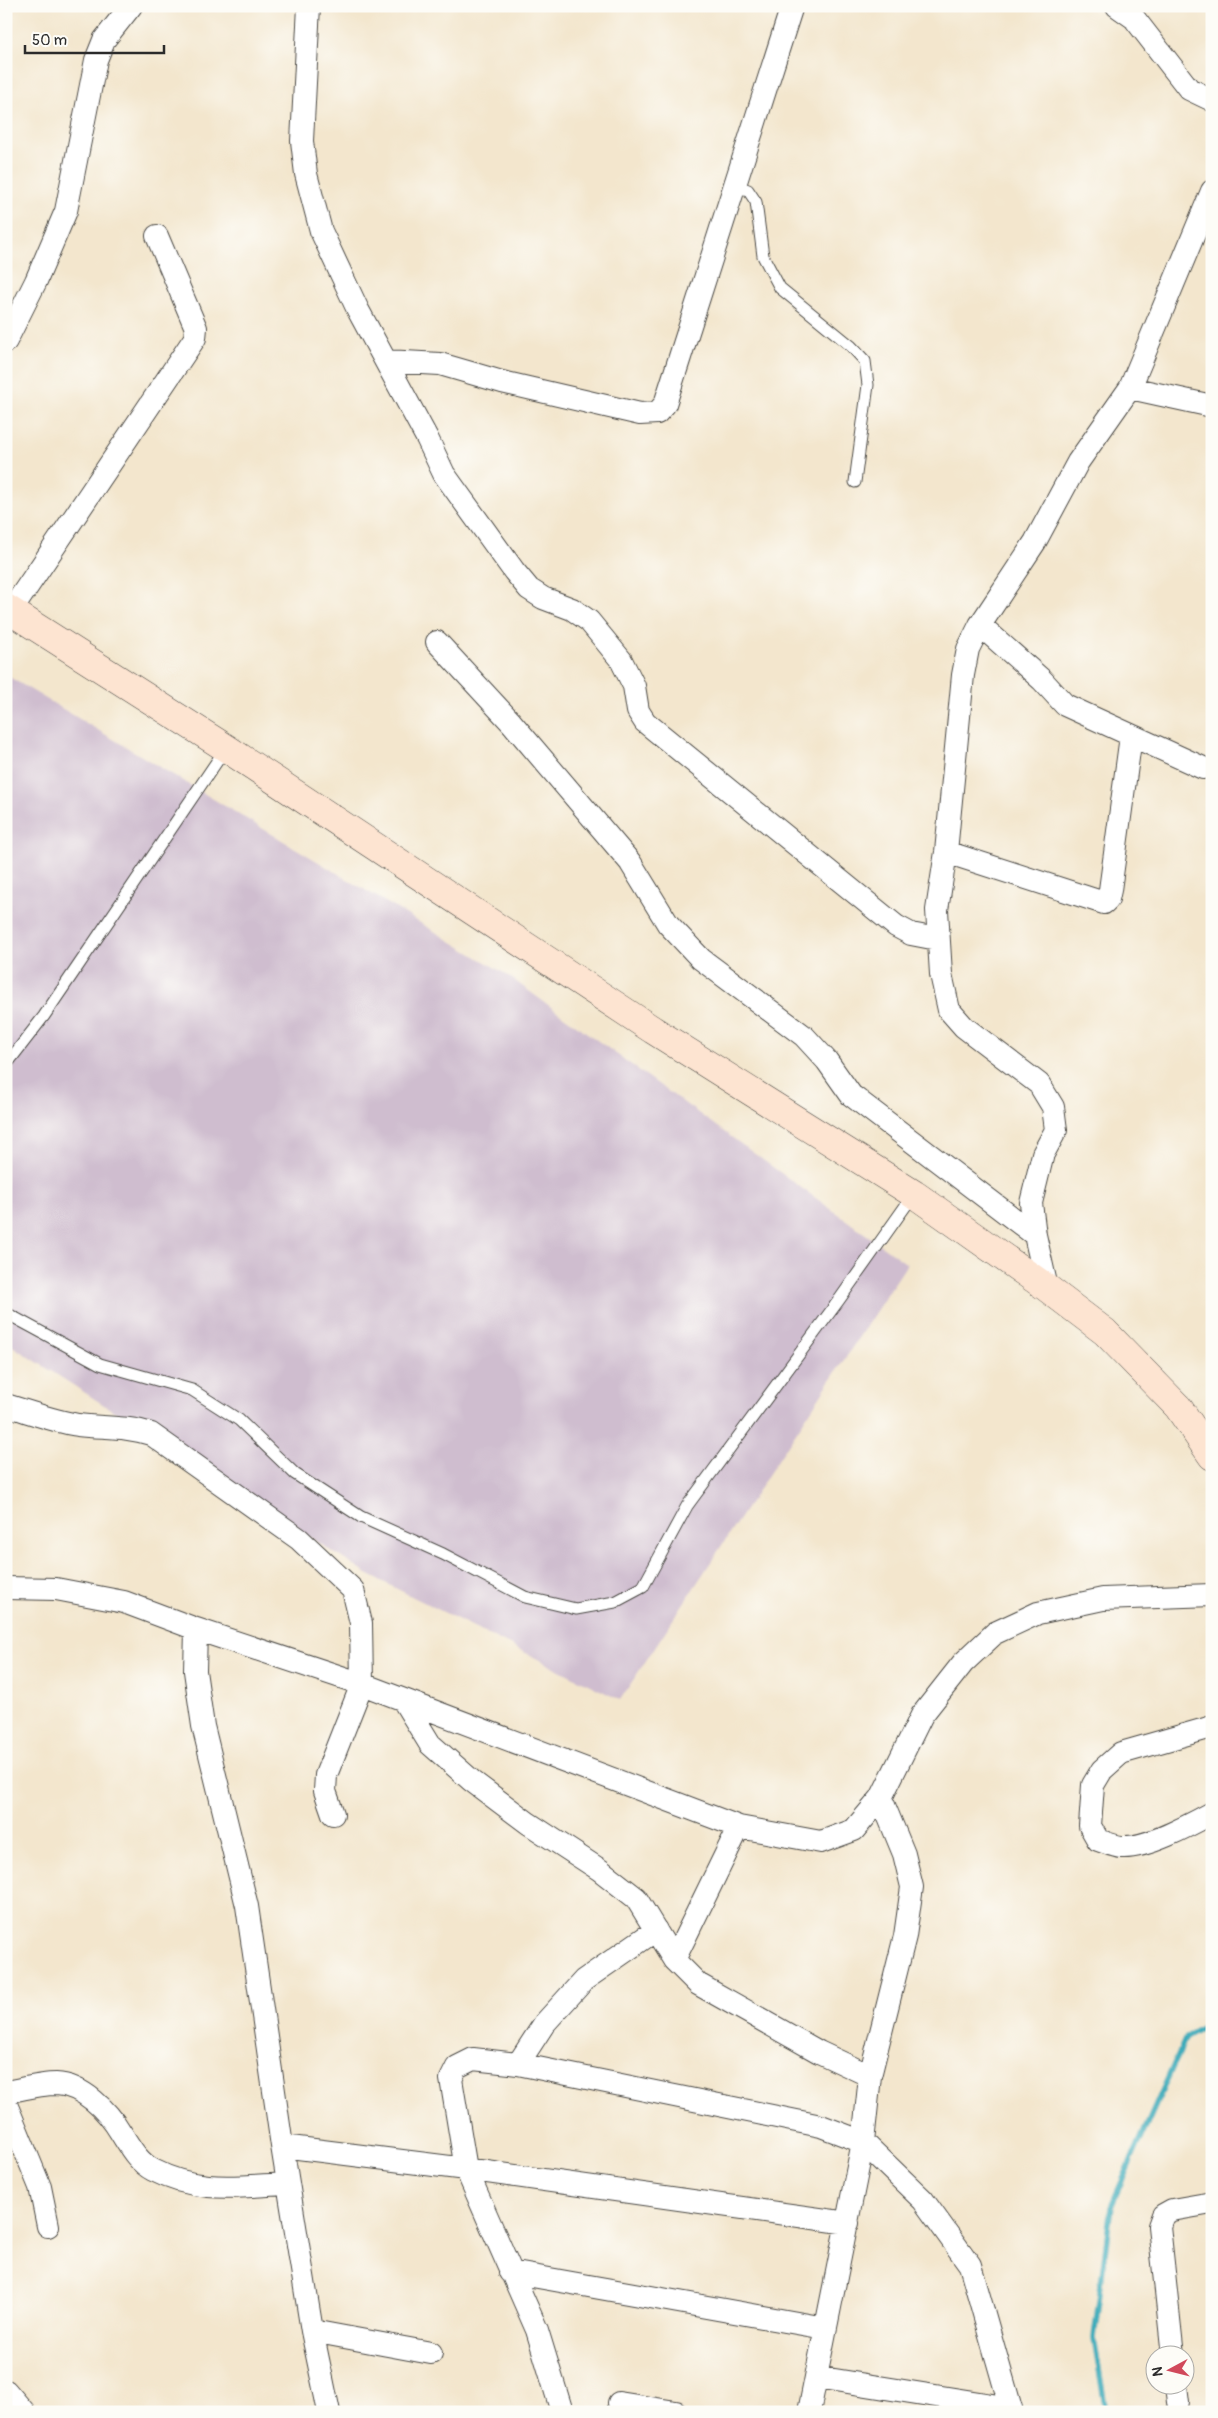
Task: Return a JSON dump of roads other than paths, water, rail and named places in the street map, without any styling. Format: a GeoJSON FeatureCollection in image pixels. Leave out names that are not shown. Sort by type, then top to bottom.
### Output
{"type":"FeatureCollection","features":[{"type":"Feature","properties":{"kind":"street"},"geometry":{"type":"LineString","coordinates":[[6,341],[36,281],[66,211],[96,60],[104,40],[131,6]]}},
{"type":"Feature","properties":{"kind":"street"},"geometry":{"type":"LineString","coordinates":[[309,6],[302,141],[306,174],[321,232],[358,310],[444,474],[529,589],[543,598],[572,609],[589,621],[621,660],[634,686],[638,711],[645,722],[896,926],[911,934],[938,939]]}},
{"type":"Feature","properties":{"kind":"street"},"geometry":{"type":"LineString","coordinates":[[386,361],[440,364],[502,382],[612,408],[640,414],[657,413],[664,404],[792,6]]}},
{"type":"Feature","properties":{"kind":"street"},"geometry":{"type":"LineString","coordinates":[[1117,6],[1134,18],[1189,89],[1212,100]]}},
{"type":"Feature","properties":{"kind":"street"},"geometry":{"type":"LineString","coordinates":[[1048,1288],[1034,1235],[1030,1203],[1043,1154],[1056,1130],[1053,1107],[1039,1084],[964,1027],[949,1010],[940,974],[937,910],[946,852],[963,675],[968,649],[980,626],[1035,542],[1078,462],[1130,388],[1212,191]]}},
{"type":"Feature","properties":{"kind":"street"},"geometry":{"type":"LineString","coordinates":[[156,236],[196,328],[195,338],[9,609],[226,748],[653,1030],[914,1194],[1048,1288],[1112,1339],[1178,1407],[1212,1456]]}},
{"type":"Feature","properties":{"kind":"street"},"geometry":{"type":"LineString","coordinates":[[1130,388],[1212,406]]}},
{"type":"Feature","properties":{"kind":"street"},"geometry":{"type":"LineString","coordinates":[[980,626],[1042,680],[1065,705],[1203,768]]}},
{"type":"Feature","properties":{"kind":"street"},"geometry":{"type":"LineString","coordinates":[[437,642],[512,722],[624,855],[668,924],[701,959],[804,1036],[828,1061],[851,1095],[1034,1235]]}},
{"type":"Feature","properties":{"kind":"street"},"geometry":{"type":"LineString","coordinates":[[946,852],[1104,903],[1110,890],[1132,736]]}},
{"type":"Feature","properties":{"kind":"street"},"geometry":{"type":"LineString","coordinates":[[6,1406],[48,1419],[79,1425],[134,1428],[151,1434],[299,1539],[353,1590],[361,1623],[362,1684],[326,1776],[325,1791],[333,1814]]}},
{"type":"Feature","properties":{"kind":"street"},"geometry":{"type":"LineString","coordinates":[[6,1588],[56,1589],[124,1602],[196,1629],[362,1684],[739,1827],[821,1842],[854,1830],[881,1798],[922,1715],[963,1663],[995,1633],[1038,1613],[1103,1599],[1212,1595]]}},
{"type":"Feature","properties":{"kind":"street"},"geometry":{"type":"LineString","coordinates":[[196,1629],[195,1671],[203,1726],[247,1906],[288,2184],[312,2331],[329,2412]]}},
{"type":"Feature","properties":{"kind":"street"},"geometry":{"type":"LineString","coordinates":[[403,1700],[430,1744],[488,1794],[528,1823],[600,1870],[636,1898],[674,1960],[698,1984],[819,2052],[870,2076]]}},
{"type":"Feature","properties":{"kind":"street"},"geometry":{"type":"LineString","coordinates":[[1212,1727],[1121,1753],[1113,1759],[1093,1785],[1090,1826],[1098,1840],[1122,1847],[1150,1841],[1184,1829],[1212,1812]]}},
{"type":"Feature","properties":{"kind":"street"},"geometry":{"type":"LineString","coordinates":[[809,2412],[863,2142],[870,2076],[905,1936],[912,1887],[904,1854],[881,1798]]}},
{"type":"Feature","properties":{"kind":"street"},"geometry":{"type":"LineString","coordinates":[[674,1960],[739,1827]]}},
{"type":"Feature","properties":{"kind":"street"},"geometry":{"type":"LineString","coordinates":[[518,2064],[544,2024],[584,1980],[656,1930]]}},
{"type":"Feature","properties":{"kind":"street"},"geometry":{"type":"LineString","coordinates":[[562,2412],[537,2330],[466,2169],[451,2080],[457,2067],[473,2059],[518,2064],[822,2126],[863,2142],[923,2200],[970,2265],[1012,2410],[816,2377]]}},
{"type":"Feature","properties":{"kind":"street"},"geometry":{"type":"LineString","coordinates":[[6,2092],[56,2084],[81,2092],[101,2106],[118,2128],[134,2155],[152,2169],[183,2183],[209,2188],[288,2184]]}},
{"type":"Feature","properties":{"kind":"street"},"geometry":{"type":"LineString","coordinates":[[6,2104],[40,2188],[48,2226]]}},
{"type":"Feature","properties":{"kind":"street"},"geometry":{"type":"LineString","coordinates":[[282,2146],[466,2169],[848,2223]]}},
{"type":"Feature","properties":{"kind":"street"},"geometry":{"type":"LineString","coordinates":[[1172,2346],[1159,2226],[1163,2215],[1172,2210],[1212,2204]]}},
{"type":"Feature","properties":{"kind":"street"},"geometry":{"type":"LineString","coordinates":[[510,2272],[825,2328]]}},
{"type":"Feature","properties":{"kind":"street"},"geometry":{"type":"LineString","coordinates":[[312,2331],[431,2353]]}},
{"type":"Feature","properties":{"kind":"street"},"geometry":{"type":"LineString","coordinates":[[6,2391],[24,2412]]}},
{"type":"Feature","properties":{"kind":"street"},"geometry":{"type":"LineString","coordinates":[[619,2403],[676,2412]]}},
{"type":"Feature","properties":{"kind":"lane"},"geometry":{"type":"LineString","coordinates":[[735,185],[748,190],[756,202],[763,256],[780,288],[851,346],[865,362],[868,385],[856,482]]}},
{"type":"Feature","properties":{"kind":"lane"},"geometry":{"type":"LineString","coordinates":[[6,1065],[44,1016],[226,748]]}},
{"type":"Feature","properties":{"kind":"lane"},"geometry":{"type":"LineString","coordinates":[[6,1313],[100,1364],[192,1390],[239,1420],[295,1474],[361,1517],[443,1554],[525,1597],[576,1609],[615,1602],[643,1587],[687,1506],[840,1300],[914,1194]]}},
{"type":"Feature","properties":{"kind":"waterway"},"geometry":{"type":"LineString","coordinates":[[1106,2412],[1094,2338],[1111,2206],[1186,2037],[1212,2022]]}}]}
